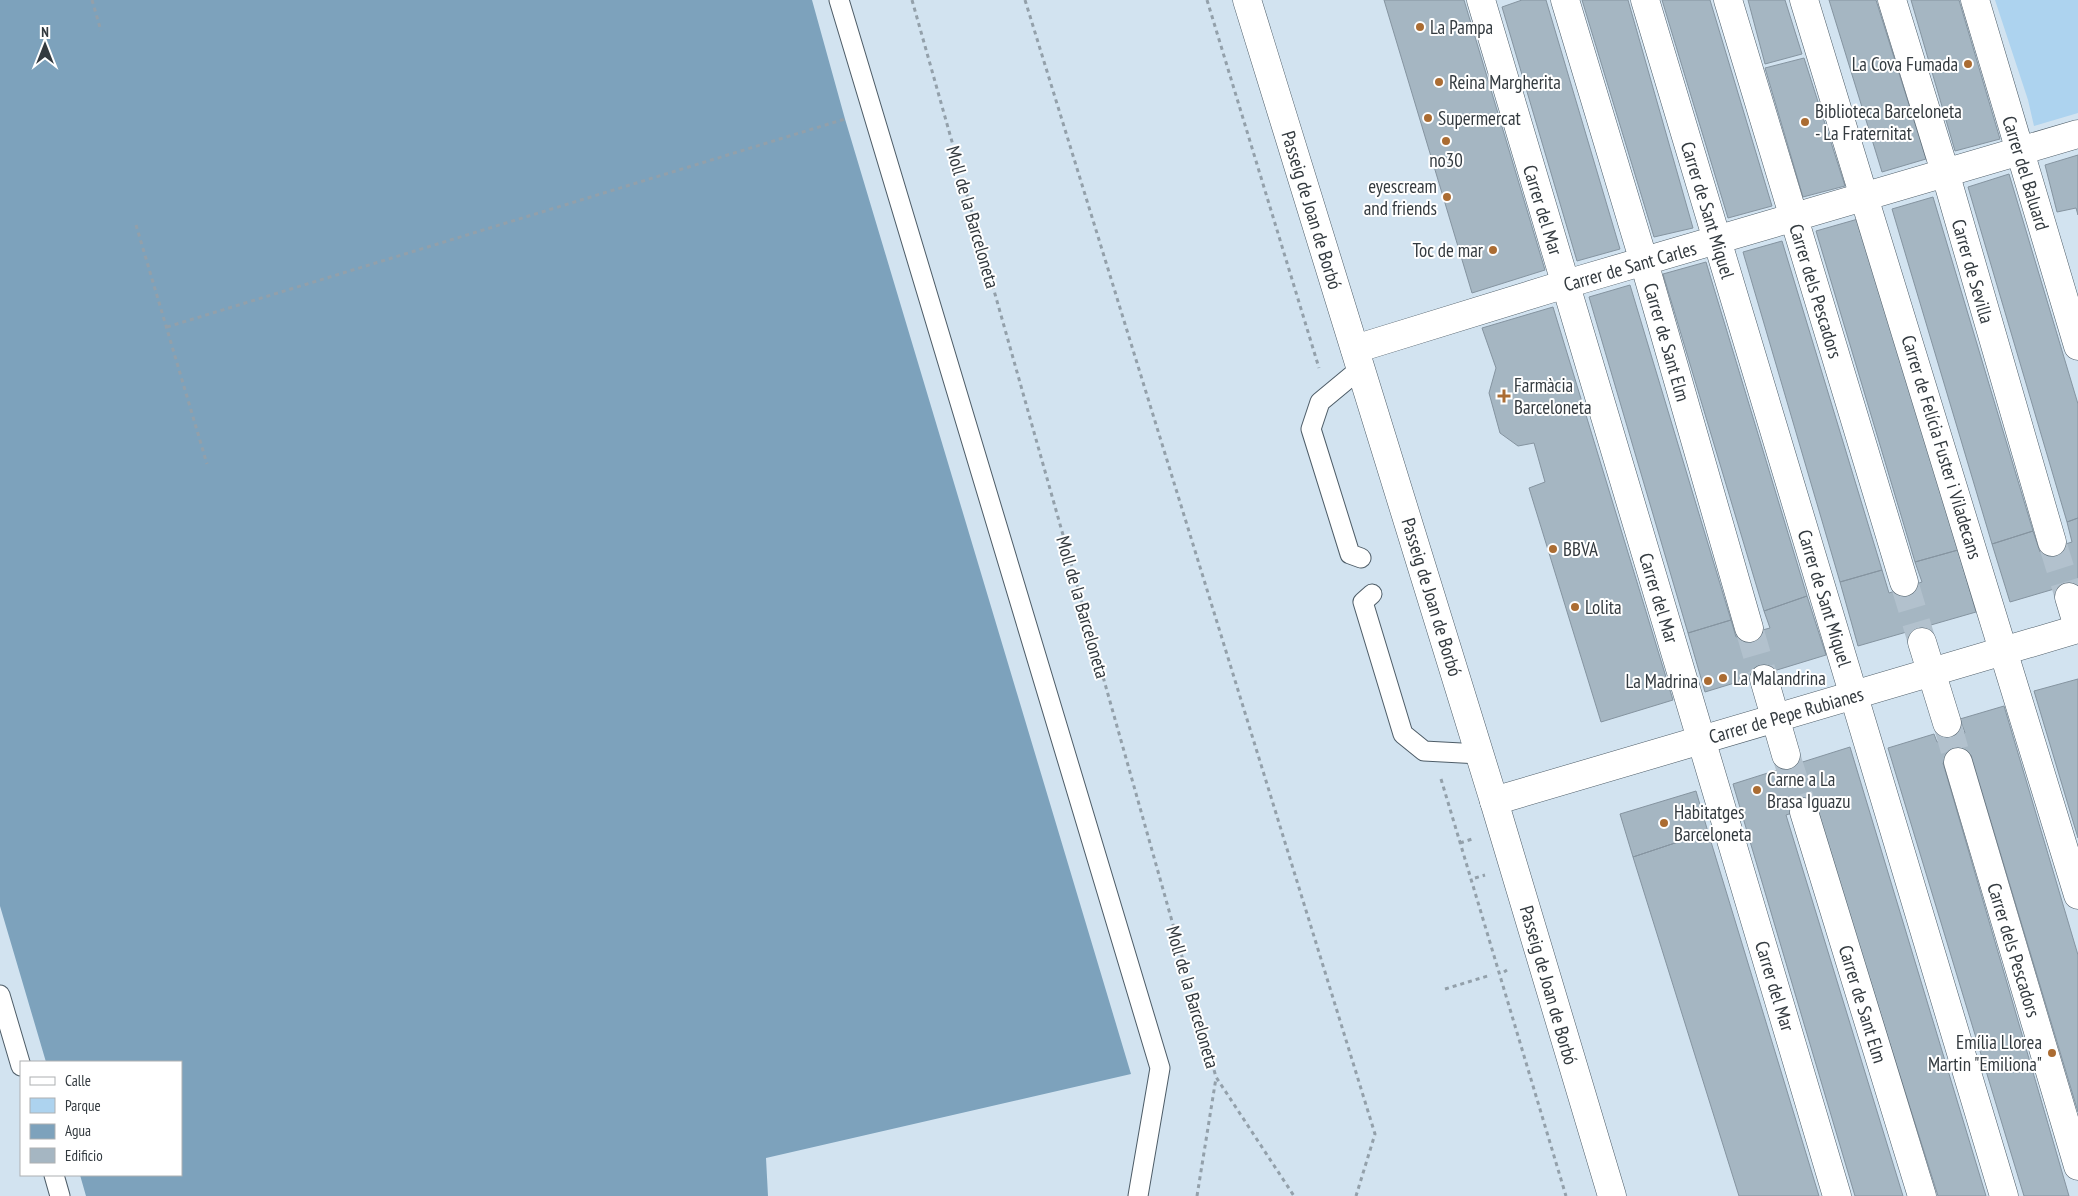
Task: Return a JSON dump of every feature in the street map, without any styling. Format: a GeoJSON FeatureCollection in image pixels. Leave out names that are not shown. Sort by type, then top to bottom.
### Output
{"type":"FeatureCollection","features":[{"type":"Feature","properties":{"kind":"street","name":"Passeig de Joan de Borbó"},"geometry":{"type":"LineString","coordinates":[[1247,0],[1480,754],[1612,1196]]}},
{"type":"Feature","properties":{"kind":"street","name":"Carrer del Mar"},"geometry":{"type":"LineString","coordinates":[[1481,0],[1838,1196]]}},
{"type":"Feature","properties":{"kind":"street","name":"Carrer de Sant Elm"},"geometry":{"type":"LineString","coordinates":[[1565,0],[1644,262],[1749,628]]}},
{"type":"Feature","properties":{"kind":"street","name":"Carrer de Sant Miquel"},"geometry":{"type":"LineString","coordinates":[[1645,0],[2004,1196]]}},
{"type":"Feature","properties":{"kind":"street","name":"Carrer dels Pescadors"},"geometry":{"type":"LineString","coordinates":[[1728,0],[1904,582]]}},
{"type":"Feature","properties":{"kind":"street","name":"Carrer de Felícia Fuster i Viladecans"},"geometry":{"type":"LineString","coordinates":[[1804,0],[2005,651],[2078,896]]}},
{"type":"Feature","properties":{"kind":"street","name":"Carrer de Sevilla"},"geometry":{"type":"LineString","coordinates":[[1892,0],[1945,172],[2052,542]]}},
{"type":"Feature","properties":{"kind":"street","name":"Carrer del Baluard"},"geometry":{"type":"LineString","coordinates":[[1975,0],[2078,346]]}},
{"type":"Feature","properties":{"kind":"street","name":"Carrer de Sant Carles"},"geometry":{"type":"LineString","coordinates":[[1358,358],[1566,284],[2078,134]]}},
{"type":"Feature","properties":{"kind":"street"},"geometry":{"type":"LineString","coordinates":[[2069,597],[2078,628]]}},
{"type":"Feature","properties":{"kind":"street","name":"Carrer de Pepe Rubianes"},"geometry":{"type":"LineString","coordinates":[[1494,801],[2078,628]]}},
{"type":"Feature","properties":{"kind":"street"},"geometry":{"type":"LineString","coordinates":[[1922,642],[1947,723]]}},
{"type":"Feature","properties":{"kind":"street"},"geometry":{"type":"LineString","coordinates":[[1764,679],[1786,755]]}},
{"type":"Feature","properties":{"kind":"street","name":"Carrer dels Pescadors"},"geometry":{"type":"LineString","coordinates":[[1958,762],[2078,1166]]}},
{"type":"Feature","properties":{"kind":"street","name":"Carrer de Sant Elm"},"geometry":{"type":"LineString","coordinates":[[1804,812],[1922,1196]]}},
{"type":"Feature","properties":{"kind":"lane"},"geometry":{"type":"LineString","coordinates":[[839,0],[1160,1068],[1138,1196]]}},
{"type":"Feature","properties":{"kind":"lane"},"geometry":{"type":"LineString","coordinates":[[1358,358],[1320,402],[1311,429],[1350,554],[1361,558]]}},
{"type":"Feature","properties":{"kind":"lane"},"geometry":{"type":"LineString","coordinates":[[1372,594],[1363,602],[1403,734],[1424,750],[1480,754]]}},
{"type":"Feature","properties":{"kind":"lane"},"geometry":{"type":"LineString","coordinates":[[0,995],[20,1063]]}},
{"type":"Feature","properties":{"kind":"lane"},"geometry":{"type":"LineString","coordinates":[[54,1176],[60,1196]]}},
{"type":"Feature","properties":{"kind":"path"},"geometry":{"type":"LineString","coordinates":[[92,0],[102,31]]}},
{"type":"Feature","properties":{"kind":"path","name":"Moll de la Barceloneta"},"geometry":{"type":"LineString","coordinates":[[912,0],[1216,1077],[1294,1196]]}},
{"type":"Feature","properties":{"kind":"path"},"geometry":{"type":"LineString","coordinates":[[1025,0],[1375,1134],[1356,1196]]}},
{"type":"Feature","properties":{"kind":"path"},"geometry":{"type":"LineString","coordinates":[[167,327],[845,119]]}},
{"type":"Feature","properties":{"kind":"path"},"geometry":{"type":"LineString","coordinates":[[136,225],[207,464]]}},
{"type":"Feature","properties":{"kind":"path"},"geometry":{"type":"LineString","coordinates":[[1460,843],[1472,839]]}},
{"type":"Feature","properties":{"kind":"path"},"geometry":{"type":"LineString","coordinates":[[1475,878],[1485,875]]}},
{"type":"Feature","properties":{"kind":"path"},"geometry":{"type":"LineString","coordinates":[[1478,901],[1566,1196]]}},
{"type":"Feature","properties":{"kind":"path"},"geometry":{"type":"LineString","coordinates":[[1446,989],[1491,975]]}},
{"type":"Feature","properties":{"kind":"path"},"geometry":{"type":"LineString","coordinates":[[1197,1196],[1216,1077]]}},
{"type":"Feature","properties":{"kind":"green space"},"geometry":{"type":"Polygon","coordinates":[[[1995,0],[2078,0],[2078,113],[2034,126],[2028,100],[1995,0]]]}},
{"type":"Feature","properties":{"kind":"water"},"geometry":{"type":"Polygon","coordinates":[[[0,0],[812,0],[845,119],[1131,1074],[766,1158],[768,1196],[86,1196],[80,1176],[182,1176],[182,1061],[46,1061],[0,906],[0,0]]]}},
{"type":"Feature","properties":{"kind":"building"},"geometry":{"type":"Polygon","coordinates":[[[1384,0],[1464,0],[1545,270],[1472,293],[1384,0]]]}},
{"type":"Feature","properties":{"kind":"building"},"geometry":{"type":"Polygon","coordinates":[[[1522,0],[1546,0],[1620,249],[1577,261],[1502,7],[1522,0]]]}},
{"type":"Feature","properties":{"kind":"building"},"geometry":{"type":"Polygon","coordinates":[[[1582,0],[1628,0],[1693,228],[1654,237],[1582,0]]]}},
{"type":"Feature","properties":{"kind":"building"},"geometry":{"type":"Polygon","coordinates":[[[1662,0],[1710,0],[1772,206],[1728,218],[1662,0]]]}},
{"type":"Feature","properties":{"kind":"building"},"geometry":{"type":"Polygon","coordinates":[[[1748,0],[1785,0],[1802,54],[1765,64],[1748,0]]]}},
{"type":"Feature","properties":{"kind":"building"},"geometry":{"type":"Polygon","coordinates":[[[1829,0],[1876,0],[1926,159],[1882,172],[1829,0]]]}},
{"type":"Feature","properties":{"kind":"building"},"geometry":{"type":"Polygon","coordinates":[[[1911,0],[1959,0],[2000,139],[1955,151],[1911,0]]]}},
{"type":"Feature","properties":{"kind":"building","name":"Biblioteca Barceloneta - La Fraternitat"},"geometry":{"type":"Polygon","coordinates":[[[1804,58],[1845,186],[1803,197],[1765,68],[1804,58]]]}},
{"type":"Feature","properties":{"kind":"building"},"geometry":{"type":"Polygon","coordinates":[[[2078,155],[2078,215],[2076,208],[2057,212],[2045,165],[2078,155]]]}},
{"type":"Feature","properties":{"kind":"building"},"geometry":{"type":"Polygon","coordinates":[[[2009,174],[2078,404],[2078,518],[2067,522],[1968,187],[2009,174]]]}},
{"type":"Feature","properties":{"kind":"building"},"geometry":{"type":"Polygon","coordinates":[[[1933,197],[2033,531],[1992,544],[1892,209],[1933,197]]]}},
{"type":"Feature","properties":{"kind":"building"},"geometry":{"type":"Polygon","coordinates":[[[1858,219],[1958,550],[1915,562],[1816,231],[1858,219]]]}},
{"type":"Feature","properties":{"kind":"building"},"geometry":{"type":"Polygon","coordinates":[[[1782,241],[1882,570],[1840,582],[1743,252],[1782,241]]]}},
{"type":"Feature","properties":{"kind":"building"},"geometry":{"type":"Polygon","coordinates":[[[1706,262],[1807,596],[1764,611],[1663,274],[1706,262]]]}},
{"type":"Feature","properties":{"kind":"building"},"geometry":{"type":"Polygon","coordinates":[[[1630,285],[1731,620],[1688,633],[1589,297],[1630,285]]]}},
{"type":"Feature","properties":{"kind":"building"},"geometry":{"type":"Polygon","coordinates":[[[1553,307],[1673,700],[1601,722],[1529,488],[1545,482],[1534,443],[1518,446],[1500,433],[1489,393],[1496,368],[1482,328],[1553,307]]]}},
{"type":"Feature","properties":{"kind":"building"},"geometry":{"type":"Polygon","coordinates":[[[2078,518],[2078,582],[2010,602],[1992,544],[2033,531],[2040,552],[2072,542],[2067,522],[2078,518]]]}},
{"type":"Feature","properties":{"kind":"building"},"geometry":{"type":"Polygon","coordinates":[[[1958,550],[1976,612],[1858,646],[1840,582],[1882,570],[1889,593],[1922,582],[1915,562],[1958,550]]]}},
{"type":"Feature","properties":{"kind":"building"},"geometry":{"type":"Polygon","coordinates":[[[1807,596],[1826,655],[1705,692],[1688,633],[1731,620],[1736,637],[1770,628],[1764,611],[1807,596]]]}},
{"type":"Feature","properties":{"kind":"building"},"geometry":{"type":"Polygon","coordinates":[[[2078,679],[2078,838],[2034,691],[2078,679]]]}},
{"type":"Feature","properties":{"kind":"building"},"geometry":{"type":"Polygon","coordinates":[[[2004,706],[2078,955],[2078,1112],[1971,755],[1943,763],[2069,1196],[2024,1196],[1888,748],[1934,734],[1937,742],[1965,733],[1960,719],[2004,706]]]}},
{"type":"Feature","properties":{"kind":"building"},"geometry":{"type":"Polygon","coordinates":[[[1850,747],[1986,1196],[1938,1196],[1816,809],[1818,805],[1786,815],[1903,1196],[1855,1196],[1733,784],[1850,747]]]}},
{"type":"Feature","properties":{"kind":"building","name":"Habitatges Barceloneta"},"geometry":{"type":"Polygon","coordinates":[[[1696,791],[1708,832],[1633,857],[1620,814],[1696,791]]]}},
{"type":"Feature","properties":{"kind":"building"},"geometry":{"type":"Polygon","coordinates":[[[1708,832],[1819,1196],[1739,1196],[1633,857],[1708,832]]]}},
{"type":"Feature","properties":{"kind":"tunnel"},"geometry":{"type":"LineString","coordinates":[[2052,542],[2069,597]]}},
{"type":"Feature","properties":{"kind":"tunnel"},"geometry":{"type":"LineString","coordinates":[[1904,582],[1922,642]]}},
{"type":"Feature","properties":{"kind":"tunnel"},"geometry":{"type":"LineString","coordinates":[[1749,628],[1764,679]]}},
{"type":"Feature","properties":{"kind":"tunnel"},"geometry":{"type":"LineString","coordinates":[[1947,723],[1958,762]]}},
{"type":"Feature","properties":{"kind":"tunnel"},"geometry":{"type":"LineString","coordinates":[[1786,755],[1804,812]]}},
{"type":"Feature","properties":{"kind":"place","name":"La Pampa"},"geometry":{"type":"Point","coordinates":[1420,27]}},
{"type":"Feature","properties":{"kind":"place","name":"La Cova Fumada"},"geometry":{"type":"Point","coordinates":[1968,64]}},
{"type":"Feature","properties":{"kind":"place","name":"Reina Margherita"},"geometry":{"type":"Point","coordinates":[1439,82]}},
{"type":"Feature","properties":{"kind":"place","name":"Supermercat"},"geometry":{"type":"Point","coordinates":[1428,118]}},
{"type":"Feature","properties":{"kind":"place","name":"Biblioteca Barceloneta - La Fraternitat"},"geometry":{"type":"Point","coordinates":[1805,122]}},
{"type":"Feature","properties":{"kind":"place","name":"no30"},"geometry":{"type":"Point","coordinates":[1446,141]}},
{"type":"Feature","properties":{"kind":"place","name":"eyescream and friends"},"geometry":{"type":"Point","coordinates":[1447,197]}},
{"type":"Feature","properties":{"kind":"place","name":"Toc de mar"},"geometry":{"type":"Point","coordinates":[1493,250]}},
{"type":"Feature","properties":{"kind":"place","name":"Farmàcia Barceloneta"},"geometry":{"type":"Point","coordinates":[1504,396]}},
{"type":"Feature","properties":{"kind":"place","name":"BBVA"},"geometry":{"type":"Point","coordinates":[1553,549]}},
{"type":"Feature","properties":{"kind":"place","name":"Lolita"},"geometry":{"type":"Point","coordinates":[1575,607]}},
{"type":"Feature","properties":{"kind":"place","name":"La Malandrina"},"geometry":{"type":"Point","coordinates":[1723,678]}},
{"type":"Feature","properties":{"kind":"place","name":"La Madrina"},"geometry":{"type":"Point","coordinates":[1708,681]}},
{"type":"Feature","properties":{"kind":"place","name":"Carne a La Brasa Iguazu"},"geometry":{"type":"Point","coordinates":[1757,790]}},
{"type":"Feature","properties":{"kind":"place","name":"Habitatges Barceloneta"},"geometry":{"type":"Point","coordinates":[1664,823]}},
{"type":"Feature","properties":{"kind":"place","name":"Emília Llorea Martin \"Emiliona\""},"geometry":{"type":"Point","coordinates":[2052,1053]}}]}
